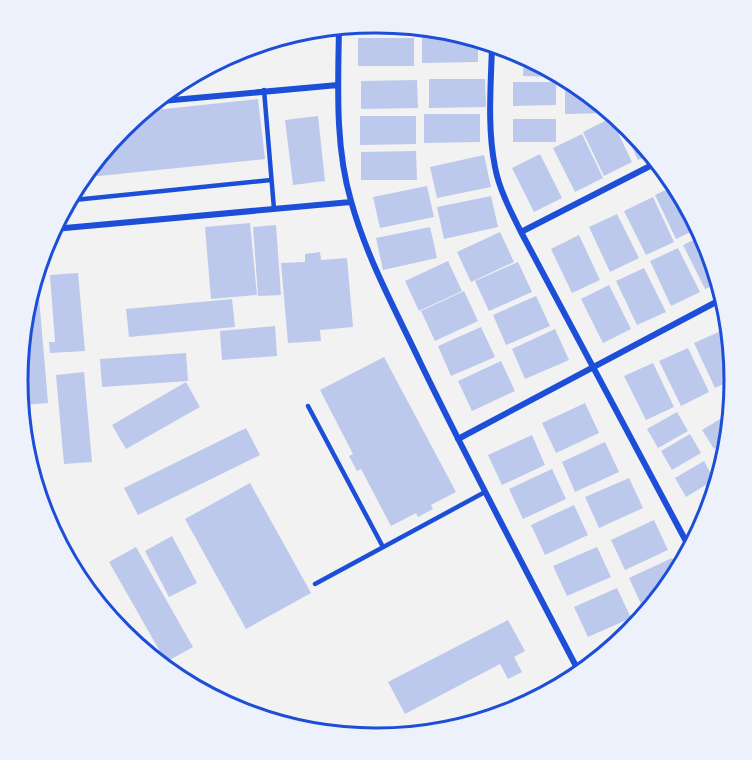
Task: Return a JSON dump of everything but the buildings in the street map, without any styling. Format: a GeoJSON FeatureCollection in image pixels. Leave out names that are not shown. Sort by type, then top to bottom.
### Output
{"type":"FeatureCollection","features":[{"type":"Feature","properties":{"kind":"street"},"geometry":{"type":"LineString","coordinates":[[339,34],[341,155],[351,202],[377,274],[458,439],[575,665]]}},
{"type":"Feature","properties":{"kind":"street"},"geometry":{"type":"LineString","coordinates":[[492,52],[490,133],[495,169],[521,232],[685,539]]}},
{"type":"Feature","properties":{"kind":"street"},"geometry":{"type":"LineString","coordinates":[[170,100],[338,85]]}},
{"type":"Feature","properties":{"kind":"street"},"geometry":{"type":"LineString","coordinates":[[521,232],[650,166]]}},
{"type":"Feature","properties":{"kind":"street"},"geometry":{"type":"LineString","coordinates":[[63,228],[351,202]]}},
{"type":"Feature","properties":{"kind":"street"},"geometry":{"type":"LineString","coordinates":[[458,439],[715,303]]}},
{"type":"Feature","properties":{"kind":"lane"},"geometry":{"type":"LineString","coordinates":[[264,90],[274,209]]}},
{"type":"Feature","properties":{"kind":"lane"},"geometry":{"type":"LineString","coordinates":[[79,199],[271,180]]}},
{"type":"Feature","properties":{"kind":"lane"},"geometry":{"type":"LineString","coordinates":[[308,406],[383,547]]}},
{"type":"Feature","properties":{"kind":"lane"},"geometry":{"type":"LineString","coordinates":[[315,584],[485,492]]}}]}
